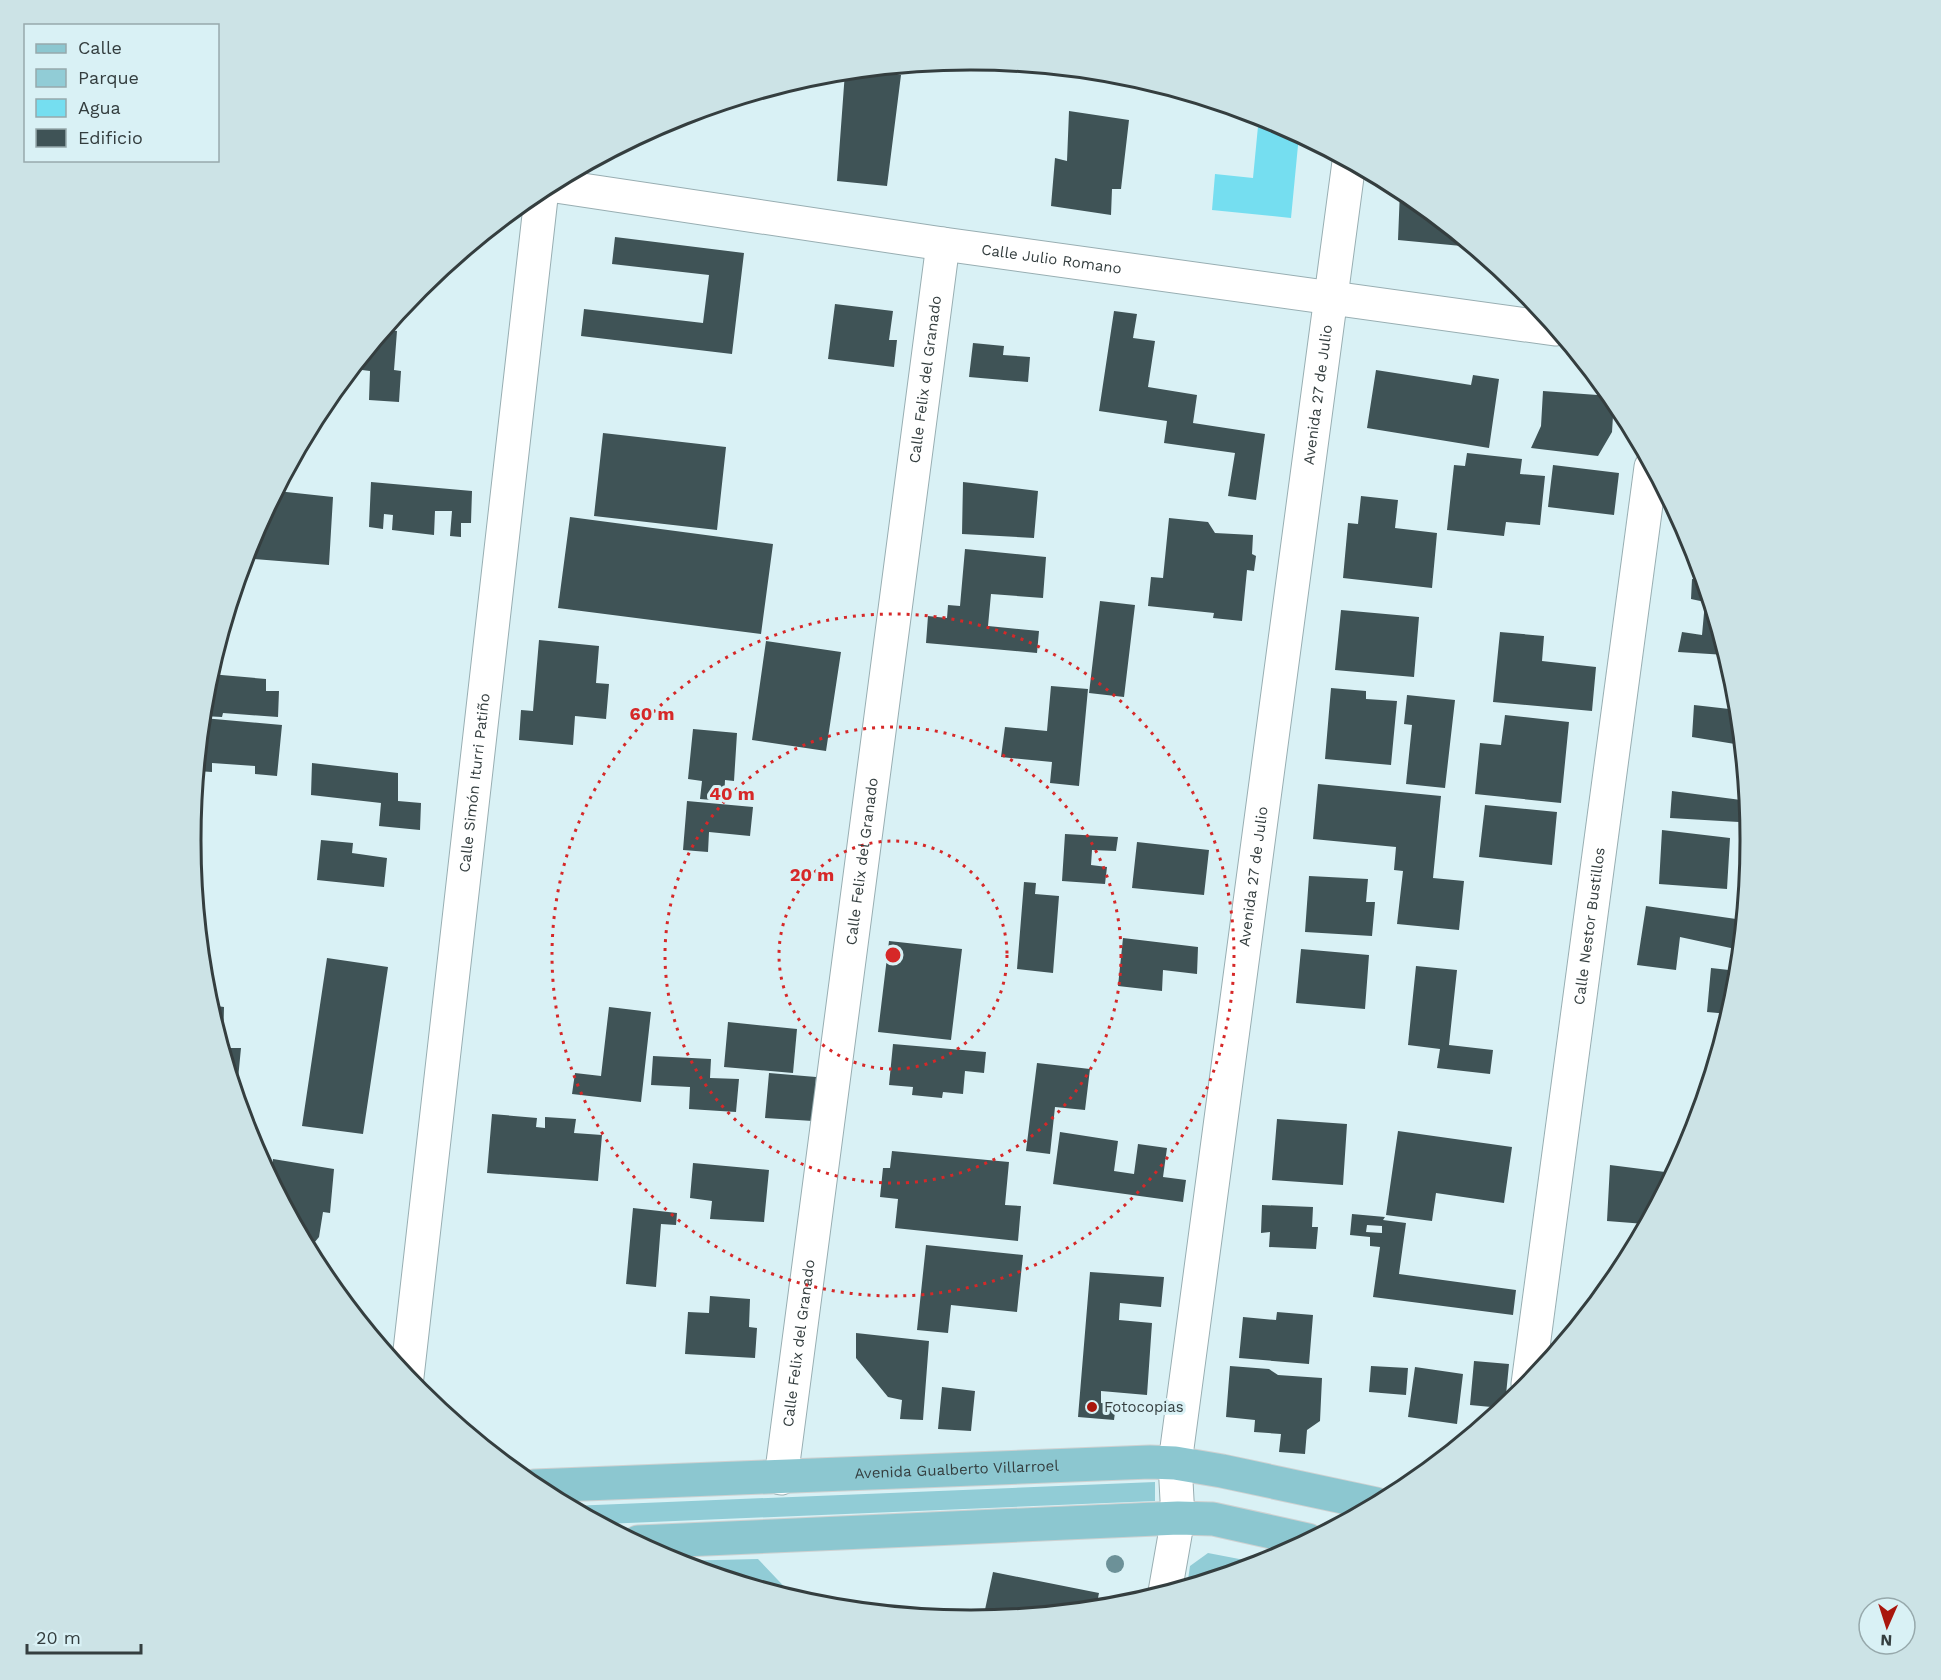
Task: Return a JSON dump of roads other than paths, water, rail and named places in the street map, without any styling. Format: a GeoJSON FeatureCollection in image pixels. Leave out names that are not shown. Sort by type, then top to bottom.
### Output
{"type":"FeatureCollection","features":[{"type":"Feature","properties":{"kind":"main road","name":"Avenida Gualberto Villarroel"},"geometry":{"type":"LineString","coordinates":[[552,1485],[1150,1462],[1175,1463],[1363,1501]]}},
{"type":"Feature","properties":{"kind":"main road"},"geometry":{"type":"LineString","coordinates":[[655,1541],[1178,1518],[1213,1520],[1295,1537]]}},
{"type":"Feature","properties":{"kind":"street","name":"Avenida 27 de Julio"},"geometry":{"type":"LineString","coordinates":[[1166,1584],[1178,1518],[1175,1463],[1348,170]]}},
{"type":"Feature","properties":{"kind":"street","name":"Calle Julio Romano"},"geometry":{"type":"LineString","coordinates":[[564,187],[943,244],[1544,327]]}},
{"type":"Feature","properties":{"kind":"street","name":"Calle Simón Iturri Patiño"},"geometry":{"type":"LineString","coordinates":[[408,1365],[541,202]]}},
{"type":"Feature","properties":{"kind":"street","name":"Calle Felix del Granado"},"geometry":{"type":"LineString","coordinates":[[781,1478],[943,244]]}},
{"type":"Feature","properties":{"kind":"street","name":"Calle Nestor Bustillos"},"geometry":{"type":"LineString","coordinates":[[1530,1367],[1649,478]]}},
{"type":"Feature","properties":{"kind":"water"},"geometry":{"type":"Polygon","coordinates":[[[1258,126],[1298,144],[1291,218],[1212,210],[1215,174],[1253,178],[1258,126]]]}},
{"type":"Feature","properties":{"kind":"place","name":"Fotocopias"},"geometry":{"type":"Point","coordinates":[1092,1407]}}]}
